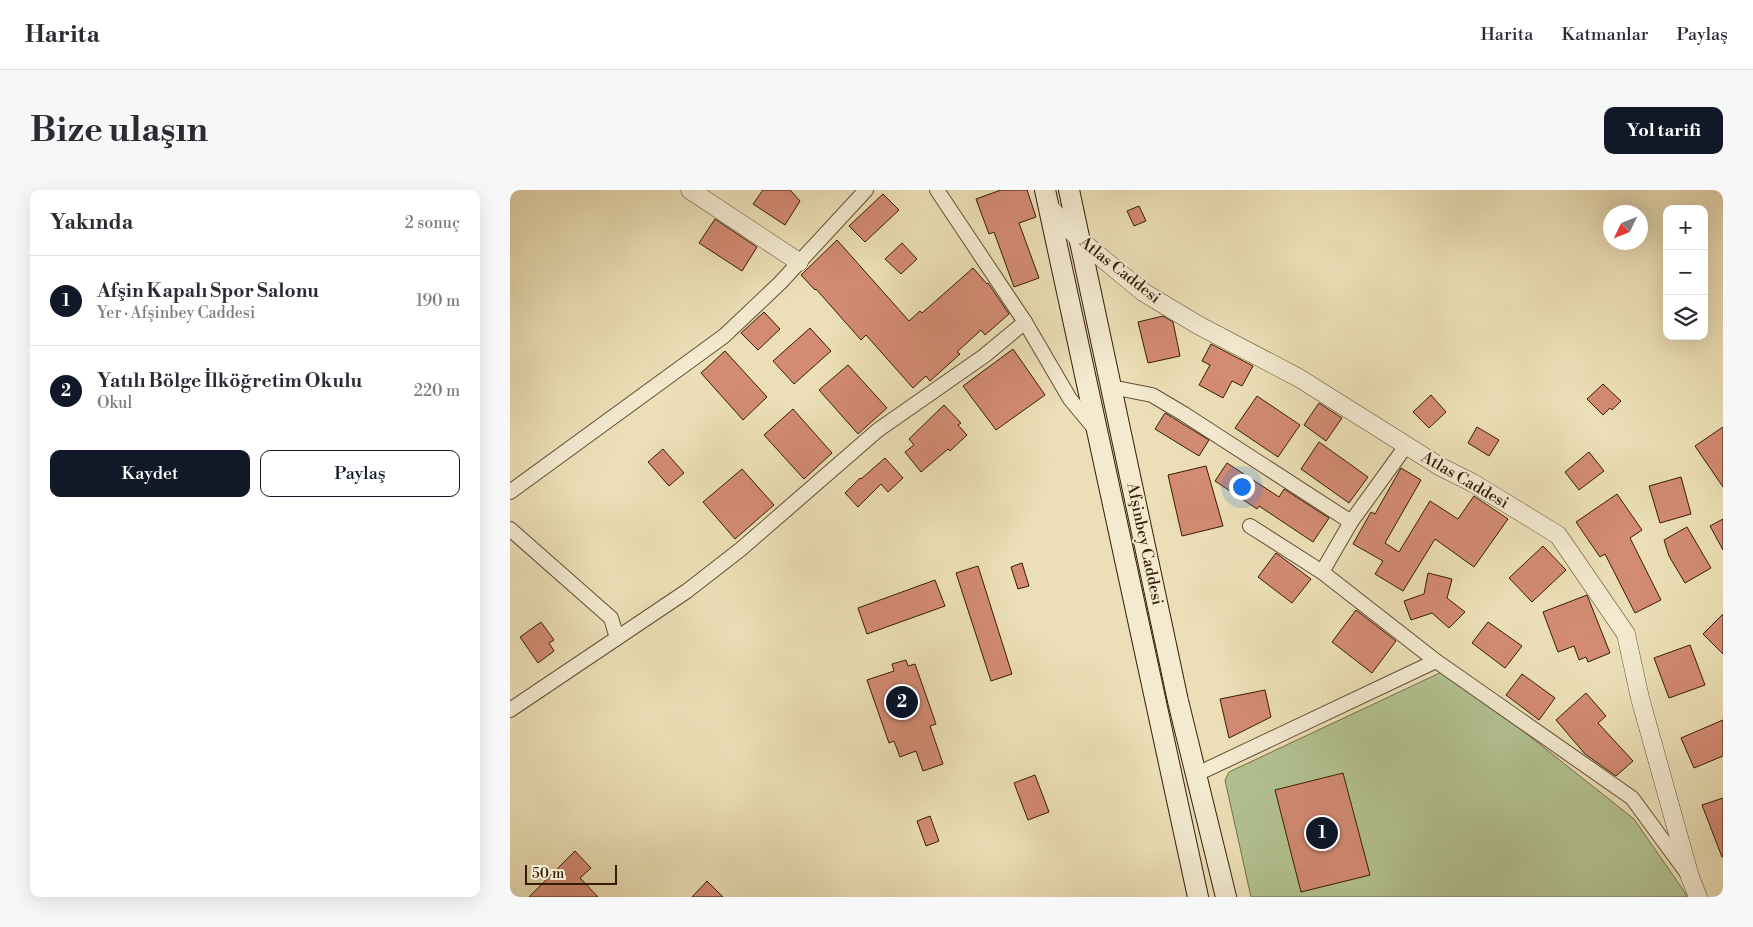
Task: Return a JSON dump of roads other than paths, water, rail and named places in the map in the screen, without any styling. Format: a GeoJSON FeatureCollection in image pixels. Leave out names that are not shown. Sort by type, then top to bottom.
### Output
{"type":"FeatureCollection","features":[{"type":"Feature","properties":{"kind":"main road","name":"Afşinbey Caddesi"},"geometry":{"type":"LineString","coordinates":[[1069,190],[1178,702],[1226,897]]}},
{"type":"Feature","properties":{"kind":"main road","name":"Afşinbey Caddesi"},"geometry":{"type":"LineString","coordinates":[[1046,198],[1198,897]]}},
{"type":"Feature","properties":{"kind":"street"},"geometry":{"type":"LineString","coordinates":[[690,190],[799,262]]}},
{"type":"Feature","properties":{"kind":"street"},"geometry":{"type":"LineString","coordinates":[[510,492],[724,336],[799,262],[866,190]]}},
{"type":"Feature","properties":{"kind":"street"},"geometry":{"type":"LineString","coordinates":[[937,190],[1025,322],[1070,399],[1097,432]]}},
{"type":"Feature","properties":{"kind":"street","name":"Atlas Caddesi"},"geometry":{"type":"LineString","coordinates":[[1046,198],[1079,239],[1143,292],[1198,326],[1298,378],[1439,466],[1473,483],[1558,535],[1626,634],[1640,698],[1690,878],[1698,897]]}},
{"type":"Feature","properties":{"kind":"street"},"geometry":{"type":"LineString","coordinates":[[510,710],[695,585],[741,549],[878,430],[984,356],[1025,322]]}},
{"type":"Feature","properties":{"kind":"street"},"geometry":{"type":"LineString","coordinates":[[1111,387],[1152,395],[1351,522]]}},
{"type":"Feature","properties":{"kind":"street"},"geometry":{"type":"LineString","coordinates":[[1322,572],[1351,522],[1406,446]]}},
{"type":"Feature","properties":{"kind":"street"},"geometry":{"type":"LineString","coordinates":[[1250,526],[1322,572],[1436,662],[1632,798],[1690,878]]}},
{"type":"Feature","properties":{"kind":"street"},"geometry":{"type":"LineString","coordinates":[[510,529],[611,618],[617,638]]}},
{"type":"Feature","properties":{"kind":"street"},"geometry":{"type":"LineString","coordinates":[[1197,774],[1436,662]]}},
{"type":"Feature","properties":{"kind":"place","name":"Yatılı Bölge İlköğretim Okulu"},"geometry":{"type":"Point","coordinates":[902,702]}},
{"type":"Feature","properties":{"kind":"place","name":"Afşin Kapalı Spor Salonu"},"geometry":{"type":"Point","coordinates":[1322,833]}}]}
